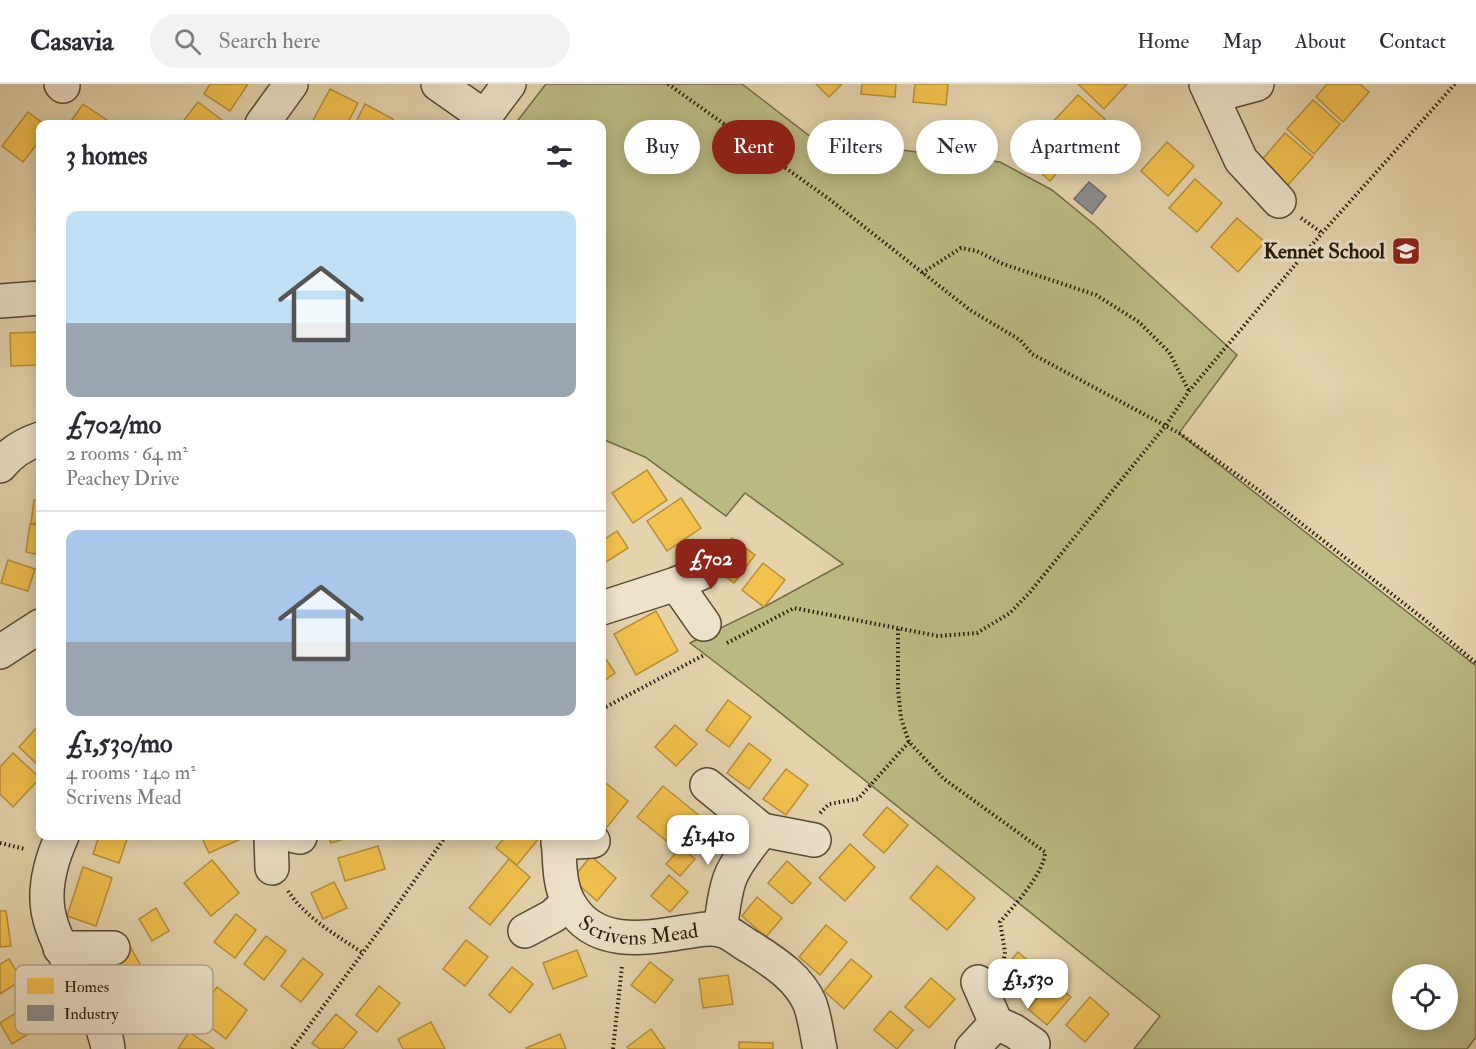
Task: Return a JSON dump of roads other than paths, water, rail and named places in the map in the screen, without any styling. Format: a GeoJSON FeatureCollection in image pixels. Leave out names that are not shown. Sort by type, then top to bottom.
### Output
{"type":"FeatureCollection","features":[{"type":"Feature","properties":{"kind":"street"},"geometry":{"type":"LineString","coordinates":[[438,84],[481,120]]}},
{"type":"Feature","properties":{"kind":"street"},"geometry":{"type":"LineString","coordinates":[[483,120],[509,84]]}},
{"type":"Feature","properties":{"kind":"street"},"geometry":{"type":"LineString","coordinates":[[1257,84],[1209,90],[1241,160],[1279,201]]}},
{"type":"Feature","properties":{"kind":"street"},"geometry":{"type":"LineString","coordinates":[[265,120],[290,85]]}},
{"type":"Feature","properties":{"kind":"street"},"geometry":{"type":"LineString","coordinates":[[0,301],[36,298]]}},
{"type":"Feature","properties":{"kind":"street"},"geometry":{"type":"LineString","coordinates":[[0,466],[7,457],[36,440]]}},
{"type":"Feature","properties":{"kind":"street"},"geometry":{"type":"LineString","coordinates":[[606,607],[689,578],[711,641]]}},
{"type":"Feature","properties":{"kind":"street"},"geometry":{"type":"LineString","coordinates":[[0,652],[36,629]]}},
{"type":"Feature","properties":{"kind":"street"},"geometry":{"type":"LineString","coordinates":[[707,785],[762,830],[806,839]]}},
{"type":"Feature","properties":{"kind":"street","name":"Scrivens Mead"},"geometry":{"type":"LineString","coordinates":[[720,930],[731,876],[762,830]]}},
{"type":"Feature","properties":{"kind":"street"},"geometry":{"type":"LineString","coordinates":[[60,840],[53,857],[47,900],[50,925],[69,965]]}},
{"type":"Feature","properties":{"kind":"street"},"geometry":{"type":"LineString","coordinates":[[272,868],[287,840]]}},
{"type":"Feature","properties":{"kind":"street","name":"Scrivens Mead"},"geometry":{"type":"LineString","coordinates":[[558,840],[563,888],[568,902],[584,922],[604,933],[625,939],[702,929],[720,930],[768,958],[793,977],[810,1004],[820,1049]]}},
{"type":"Feature","properties":{"kind":"street","name":"Scrivens Mead"},"geometry":{"type":"LineString","coordinates":[[576,840],[593,841]]}},
{"type":"Feature","properties":{"kind":"street","name":"Scrivens Mead"},"geometry":{"type":"LineString","coordinates":[[525,931],[553,916],[568,902]]}},
{"type":"Feature","properties":{"kind":"street"},"geometry":{"type":"LineString","coordinates":[[60,948],[113,948]]}},
{"type":"Feature","properties":{"kind":"street"},"geometry":{"type":"LineString","coordinates":[[978,982],[996,1023],[1014,1031],[1033,1044]]}},
{"type":"Feature","properties":{"kind":"street"},"geometry":{"type":"LineString","coordinates":[[972,1049],[996,1023]]}},
{"type":"Feature","properties":{"kind":"street"},"geometry":{"type":"LineString","coordinates":[[105,1034],[108,1049]]}},
{"type":"Feature","properties":{"kind":"place","name":"Kennet School"},"geometry":{"type":"Point","coordinates":[1406,251]}}]}
